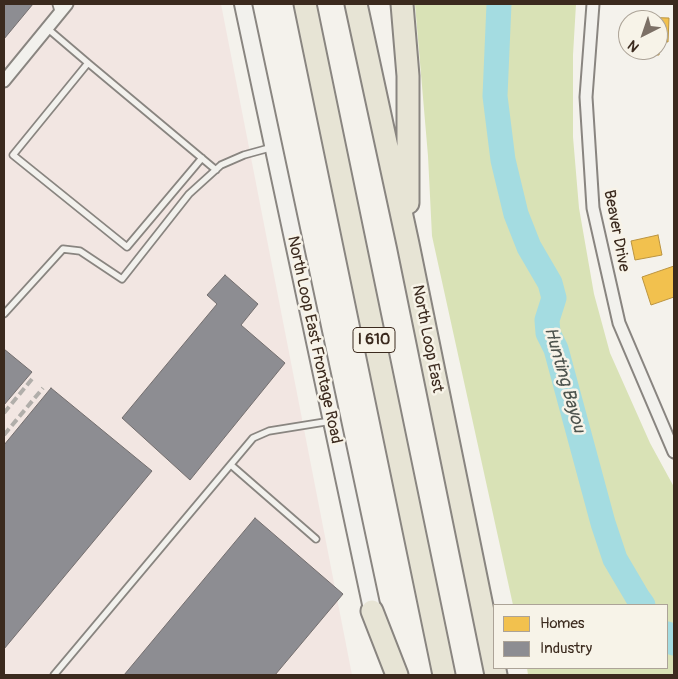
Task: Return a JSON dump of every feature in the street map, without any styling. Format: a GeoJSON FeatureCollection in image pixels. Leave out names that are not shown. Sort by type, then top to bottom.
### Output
{"type":"FeatureCollection","features":[{"type":"Feature","properties":{"kind":"highway","name":"I 610"},"geometry":{"type":"LineString","coordinates":[[305,4],[444,675]]}},
{"type":"Feature","properties":{"kind":"highway","name":"North Loop East"},"geometry":{"type":"LineString","coordinates":[[356,4],[408,244],[493,660]]}},
{"type":"Feature","properties":{"kind":"highway"},"geometry":{"type":"LineString","coordinates":[[402,4],[408,76],[408,244]]}},
{"type":"Feature","properties":{"kind":"highway"},"geometry":{"type":"LineString","coordinates":[[372,611],[397,675]]}},
{"type":"Feature","properties":{"kind":"main road","name":"North Loop East Frontage Road"},"geometry":{"type":"LineString","coordinates":[[243,4],[386,675]]}},
{"type":"Feature","properties":{"kind":"street","name":"Beaver Drive"},"geometry":{"type":"LineString","coordinates":[[592,4],[586,97],[593,208],[619,323],[674,452]]}},
{"type":"Feature","properties":{"kind":"street"},"geometry":{"type":"LineString","coordinates":[[4,81],[64,7]]}},
{"type":"Feature","properties":{"kind":"lane"},"geometry":{"type":"LineString","coordinates":[[47,28],[216,170]]}},
{"type":"Feature","properties":{"kind":"lane"},"geometry":{"type":"LineString","coordinates":[[88,63],[13,155],[127,247],[202,158]]}},
{"type":"Feature","properties":{"kind":"lane"},"geometry":{"type":"LineString","coordinates":[[4,314],[63,249],[80,251],[122,279],[189,194],[221,165],[273,146]]}},
{"type":"Feature","properties":{"kind":"lane"},"geometry":{"type":"LineString","coordinates":[[54,675],[253,438],[268,431],[331,421]]}},
{"type":"Feature","properties":{"kind":"lane"},"geometry":{"type":"LineString","coordinates":[[231,464],[316,539]]}},
{"type":"Feature","properties":{"kind":"shaded area"},"geometry":{"type":"Polygon","coordinates":[[[4,4],[221,4],[352,675],[4,675],[4,4]]]}},
{"type":"Feature","properties":{"kind":"green space"},"geometry":{"type":"Polygon","coordinates":[[[415,4],[576,4],[573,55],[573,137],[579,208],[594,294],[610,353],[650,443],[674,487],[674,675],[528,675],[527,669],[668,669],[668,604],[513,604],[432,236],[428,156],[415,4]]]}},
{"type":"Feature","properties":{"kind":"building: Homes"},"geometry":{"type":"Polygon","coordinates":[[[658,235],[662,255],[635,260],[631,241],[658,235]]]}},
{"type":"Feature","properties":{"kind":"building: Homes"},"geometry":{"type":"Polygon","coordinates":[[[674,266],[674,297],[651,305],[642,277],[674,266]]]}},
{"type":"Feature","properties":{"kind":"building: Industry"},"geometry":{"type":"Polygon","coordinates":[[[4,4],[33,4],[4,39],[4,4]]]}},
{"type":"Feature","properties":{"kind":"building: Industry"},"geometry":{"type":"Polygon","coordinates":[[[225,275],[258,304],[241,325],[285,363],[190,480],[122,418],[217,304],[207,295],[225,275]]]}},
{"type":"Feature","properties":{"kind":"building: Industry"},"geometry":{"type":"Polygon","coordinates":[[[4,349],[32,372],[4,405],[4,349]]]}},
{"type":"Feature","properties":{"kind":"building: Industry"},"geometry":{"type":"Polygon","coordinates":[[[51,388],[152,471],[4,649],[4,445],[51,388]]]}},
{"type":"Feature","properties":{"kind":"building: Industry"},"geometry":{"type":"Polygon","coordinates":[[[255,518],[343,594],[275,675],[124,675],[255,518]]]}},
{"type":"Feature","properties":{"kind":"waterway","name":"Hunting Bayou"},"geometry":{"type":"LineString","coordinates":[[499,4],[495,96],[503,160],[516,214],[529,247],[550,283],[554,298],[547,320],[548,333],[556,349],[603,523],[615,559],[642,604]]}},
{"type":"Feature","properties":{"kind":"waterway","name":"Hunting Bayou"},"geometry":{"type":"LineString","coordinates":[[668,635],[674,643]]}},
{"type":"Feature","properties":{"kind":"railway"},"geometry":{"type":"LineString","coordinates":[[4,413],[32,379]]}},
{"type":"Feature","properties":{"kind":"railway"},"geometry":{"type":"LineString","coordinates":[[4,435],[43,388]]}}]}
